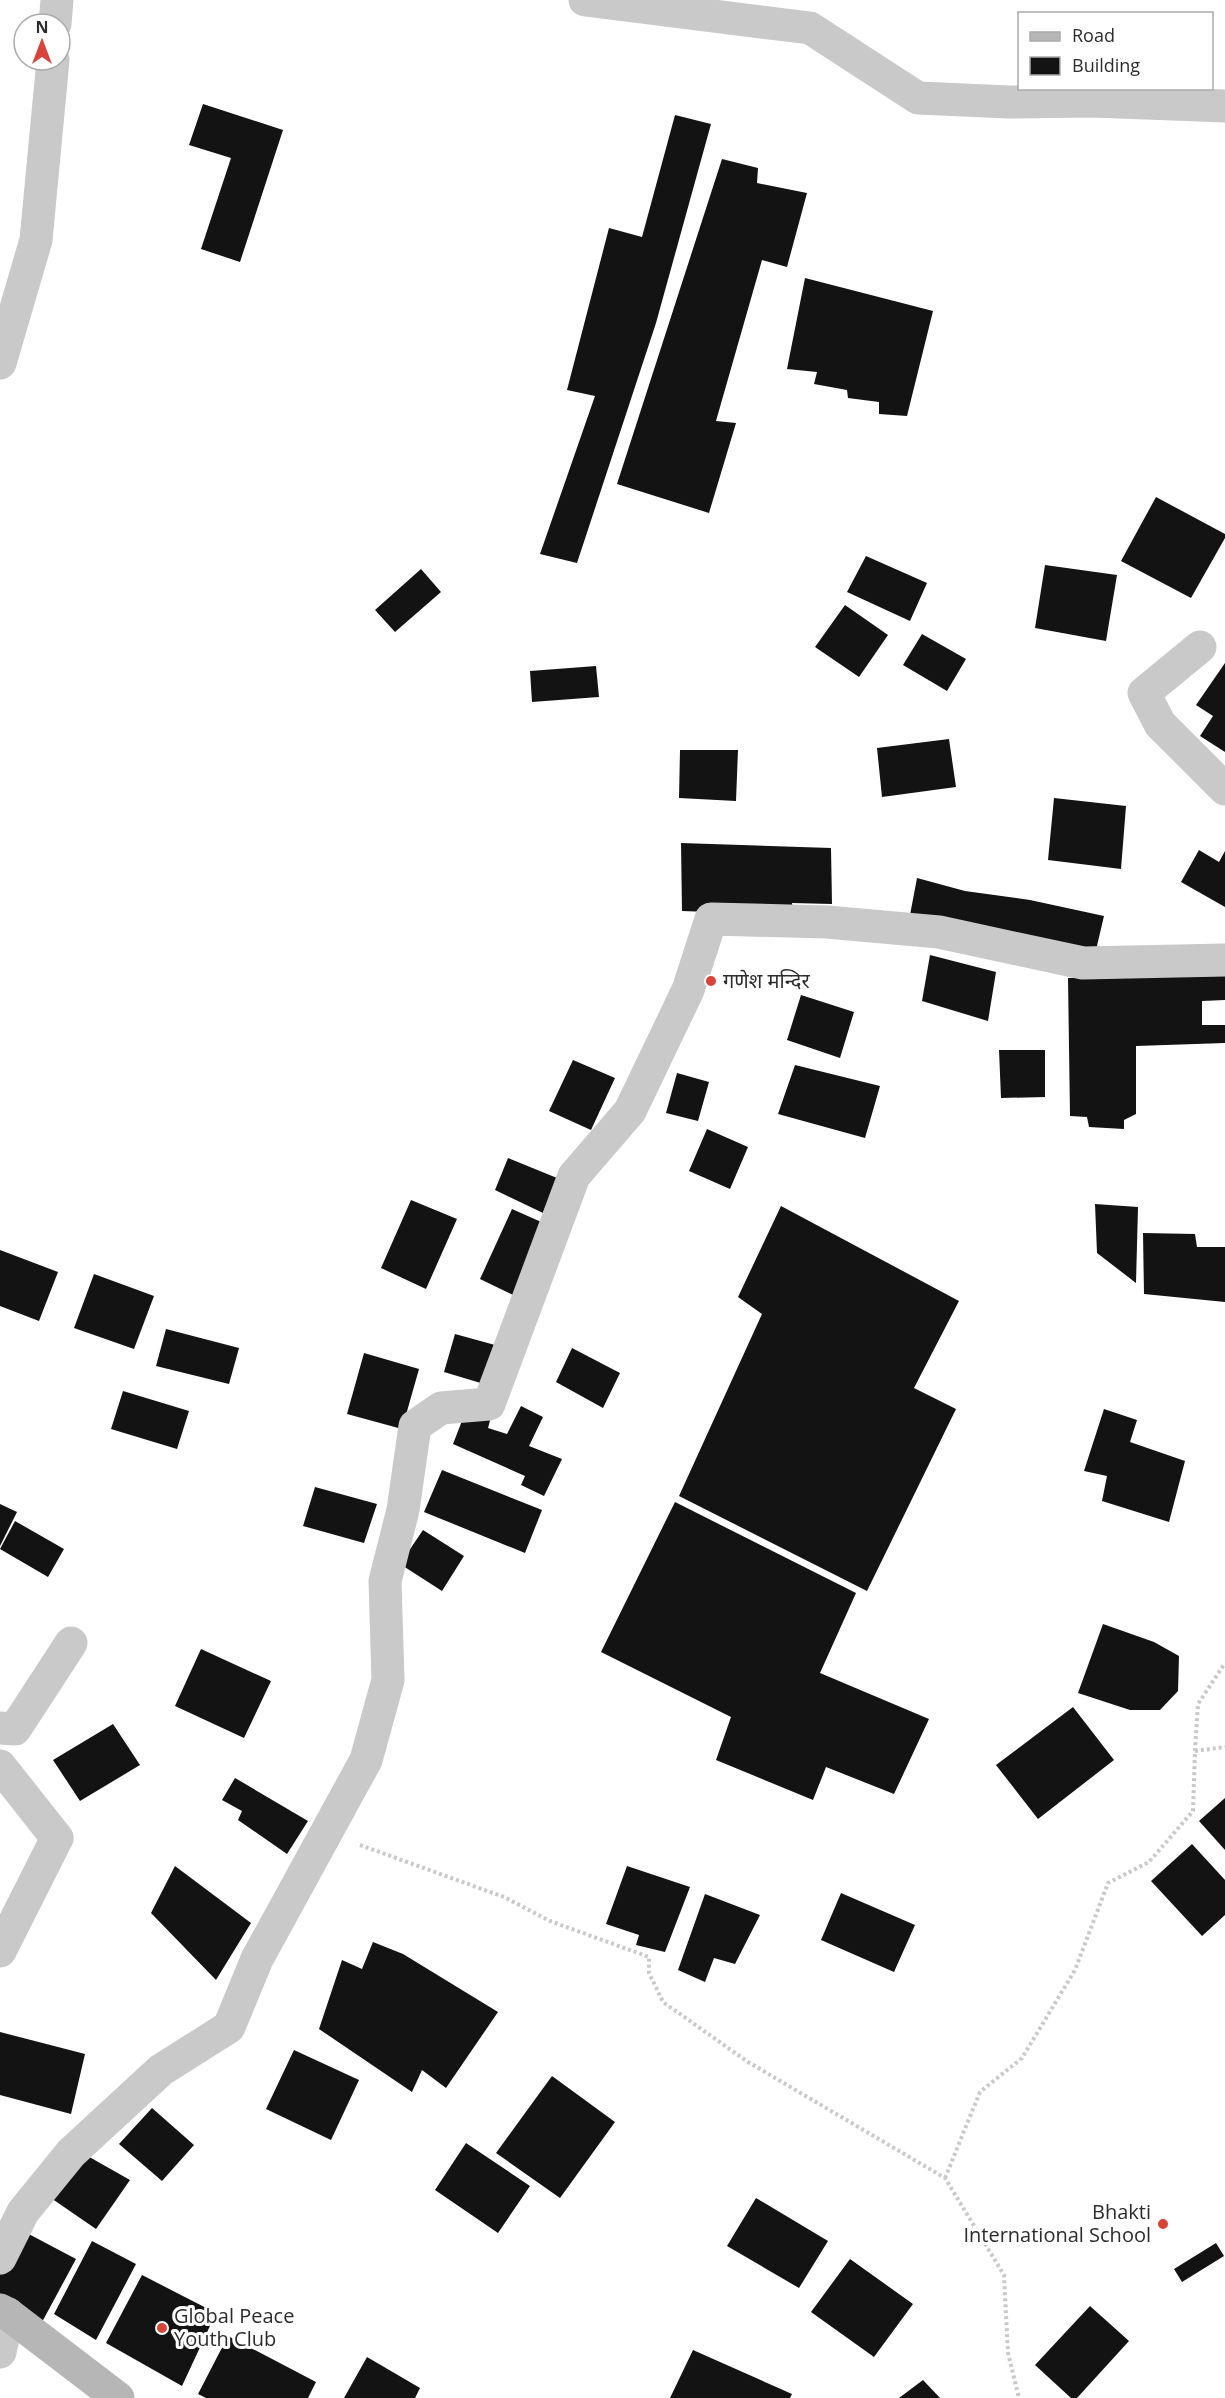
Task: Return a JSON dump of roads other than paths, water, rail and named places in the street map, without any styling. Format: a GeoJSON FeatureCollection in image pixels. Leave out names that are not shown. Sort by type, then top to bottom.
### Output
{"type":"FeatureCollection","features":[{"type":"Feature","properties":{"kind":"street"},"geometry":{"type":"LineString","coordinates":[[585,0],[810,28],[918,98],[1225,106]]}},
{"type":"Feature","properties":{"kind":"street"},"geometry":{"type":"LineString","coordinates":[[0,363],[36,240],[51,72]]}},
{"type":"Feature","properties":{"kind":"street"},"geometry":{"type":"LineString","coordinates":[[1200,647],[1144,693],[1160,724],[1225,789]]}},
{"type":"Feature","properties":{"kind":"street"},"geometry":{"type":"LineString","coordinates":[[0,2258],[23,2212],[71,2152],[161,2070],[229,2027],[257,1959],[366,1760],[388,1680],[385,1581],[403,1510],[415,1425],[441,1408],[489,1404],[574,1176],[630,1111],[688,990],[711,919],[827,922],[939,932],[1083,963],[1225,960]]}},
{"type":"Feature","properties":{"kind":"street"},"geometry":{"type":"LineString","coordinates":[[0,1728],[15,1729],[71,1643]]}},
{"type":"Feature","properties":{"kind":"street"},"geometry":{"type":"LineString","coordinates":[[0,1766],[57,1838],[0,1950]]}},
{"type":"Feature","properties":{"kind":"street"},"geometry":{"type":"LineString","coordinates":[[0,2352],[4,2312]]}},
{"type":"Feature","properties":{"kind":"street"},"geometry":{"type":"LineString","coordinates":[[4,2312],[118,2398]]}},
{"type":"Feature","properties":{"kind":"place","name":"गणेश मन्दिर"},"geometry":{"type":"Point","coordinates":[711,981]}},
{"type":"Feature","properties":{"kind":"place","name":"Bhakti International School"},"geometry":{"type":"Point","coordinates":[1163,2224]}},
{"type":"Feature","properties":{"kind":"place","name":"Global Peace Youth Club"},"geometry":{"type":"Point","coordinates":[162,2328]}}]}
